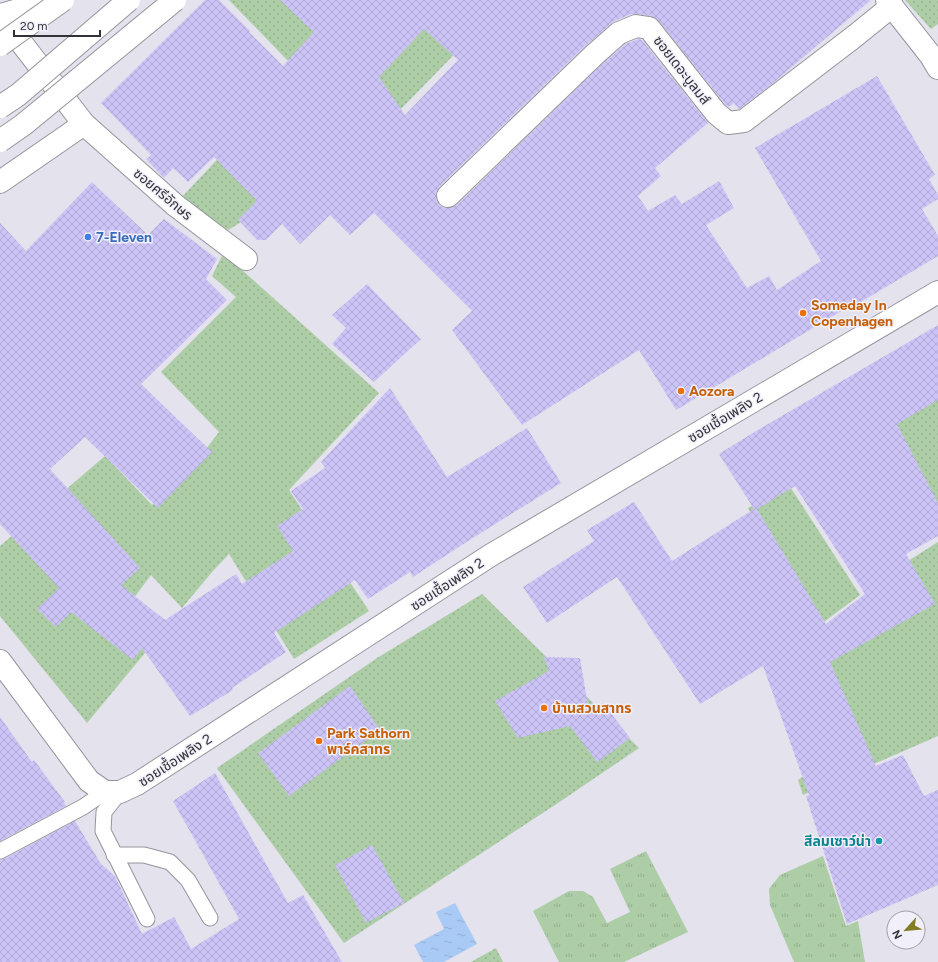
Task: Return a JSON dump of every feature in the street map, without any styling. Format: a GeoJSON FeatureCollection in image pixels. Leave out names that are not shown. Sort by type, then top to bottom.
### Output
{"type":"FeatureCollection","features":[{"type":"Feature","properties":{"kind":"main road"},"geometry":{"type":"LineString","coordinates":[[0,15],[20,0]]}},
{"type":"Feature","properties":{"kind":"main road"},"geometry":{"type":"LineString","coordinates":[[0,15],[52,0]]}},
{"type":"Feature","properties":{"kind":"main road"},"geometry":{"type":"LineString","coordinates":[[0,45],[63,0]]}},
{"type":"Feature","properties":{"kind":"main road"},"geometry":{"type":"LineString","coordinates":[[0,107],[18,95],[129,0]]}},
{"type":"Feature","properties":{"kind":"main road"},"geometry":{"type":"LineString","coordinates":[[0,140],[23,126],[175,0]]}},
{"type":"Feature","properties":{"kind":"main road"},"geometry":{"type":"LineString","coordinates":[[889,3],[931,56],[938,68]]}},
{"type":"Feature","properties":{"kind":"main road","name":"ซอยเดอะบูลมส์"},"geometry":{"type":"LineString","coordinates":[[448,196],[619,33],[636,26],[649,28],[716,113],[728,123],[744,122],[855,36],[889,3]]}},
{"type":"Feature","properties":{"kind":"main road"},"geometry":{"type":"LineString","coordinates":[[0,15],[84,124],[0,182]]}},
{"type":"Feature","properties":{"kind":"main road","name":"ซอยศรีอักษร"},"geometry":{"type":"LineString","coordinates":[[84,124],[175,205],[246,259]]}},
{"type":"Feature","properties":{"kind":"main road","name":"ซอยเชื้อเพลิง 2"},"geometry":{"type":"LineString","coordinates":[[113,792],[137,784],[491,555],[938,292]]}},
{"type":"Feature","properties":{"kind":"main road"},"geometry":{"type":"LineString","coordinates":[[0,661],[89,781],[113,792]]}},
{"type":"Feature","properties":{"kind":"lane"},"geometry":{"type":"LineString","coordinates":[[0,851],[113,792]]}},
{"type":"Feature","properties":{"kind":"lane"},"geometry":{"type":"LineString","coordinates":[[113,792],[104,812],[102,830],[147,919]]}},
{"type":"Feature","properties":{"kind":"lane"},"geometry":{"type":"LineString","coordinates":[[114,855],[144,855],[170,862],[188,880],[210,918]]}},
{"type":"Feature","properties":{"kind":"green space"},"geometry":{"type":"Polygon","coordinates":[[[229,0],[365,0],[289,62],[229,0]]]}},
{"type":"Feature","properties":{"kind":"green space"},"geometry":{"type":"Polygon","coordinates":[[[905,0],[938,0],[938,24],[931,29],[905,0]]]}},
{"type":"Feature","properties":{"kind":"green space"},"geometry":{"type":"Polygon","coordinates":[[[399,13],[479,29],[394,116],[361,87],[399,13]]]}},
{"type":"Feature","properties":{"kind":"green space"},"geometry":{"type":"Polygon","coordinates":[[[243,132],[361,150],[228,230],[181,198],[243,132]]]}},
{"type":"Feature","properties":{"kind":"green space"},"geometry":{"type":"Polygon","coordinates":[[[222,256],[242,270],[379,393],[289,490],[369,611],[294,659],[229,554],[182,608],[151,575],[130,603],[159,636],[87,723],[0,616],[0,546],[105,456],[152,505],[203,453],[219,432],[161,372],[236,297],[212,276],[222,256]]]}},
{"type":"Feature","properties":{"kind":"green space"},"geometry":{"type":"Polygon","coordinates":[[[938,389],[938,522],[885,421],[938,389]]]}},
{"type":"Feature","properties":{"kind":"green space"},"geometry":{"type":"Polygon","coordinates":[[[789,485],[860,595],[817,627],[748,508],[789,485]]]}},
{"type":"Feature","properties":{"kind":"green space"},"geometry":{"type":"Polygon","coordinates":[[[938,542],[938,736],[803,795],[798,780],[858,740],[823,656],[908,561],[938,542]]]}},
{"type":"Feature","properties":{"kind":"green space"},"geometry":{"type":"Polygon","coordinates":[[[482,594],[639,748],[558,803],[344,943],[217,768],[377,658],[482,594]]]}},
{"type":"Feature","properties":{"kind":"green space"},"geometry":{"type":"Polygon","coordinates":[[[646,851],[688,932],[624,962],[559,962],[533,911],[569,891],[583,891],[593,897],[607,923],[630,912],[610,869],[646,851]]]}},
{"type":"Feature","properties":{"kind":"green space"},"geometry":{"type":"Polygon","coordinates":[[[823,856],[846,926],[858,921],[865,962],[794,962],[770,905],[769,889],[780,875],[823,856]]]}},
{"type":"Feature","properties":{"kind":"green space"},"geometry":{"type":"Polygon","coordinates":[[[496,948],[503,962],[471,962],[496,948]]]}},
{"type":"Feature","properties":{"kind":"water"},"geometry":{"type":"Polygon","coordinates":[[[455,903],[477,944],[444,962],[423,962],[414,945],[444,929],[436,912],[455,903]]]}},
{"type":"Feature","properties":{"kind":"building"},"geometry":{"type":"Polygon","coordinates":[[[205,0],[219,0],[283,66],[314,32],[280,0],[871,0],[767,88],[739,109],[734,103],[729,107],[725,104],[658,20],[651,16],[631,14],[614,21],[585,46],[439,187],[436,193],[436,199],[439,205],[445,208],[451,208],[457,205],[602,64],[626,44],[638,39],[642,40],[708,123],[655,168],[661,176],[638,196],[648,211],[675,195],[682,204],[719,181],[734,208],[706,225],[747,288],[769,276],[777,290],[821,261],[755,148],[877,76],[935,175],[929,179],[938,195],[938,199],[922,209],[938,236],[938,256],[849,309],[848,307],[676,410],[639,350],[522,425],[452,330],[472,311],[374,213],[350,235],[330,215],[300,244],[282,224],[266,240],[257,240],[238,220],[257,201],[214,157],[188,182],[173,168],[164,178],[146,159],[151,155],[101,103],[205,0]],[[424,29],[379,77],[405,115],[458,60],[424,29]]]}},
{"type":"Feature","properties":{"kind":"building"},"geometry":{"type":"Polygon","coordinates":[[[92,182],[148,235],[164,219],[217,259],[206,279],[227,300],[141,384],[212,452],[158,508],[85,437],[50,469],[140,568],[121,585],[165,620],[236,574],[242,584],[293,551],[277,526],[303,509],[291,491],[325,468],[321,462],[390,388],[447,477],[527,428],[561,483],[413,577],[410,572],[368,599],[355,580],[274,633],[286,652],[232,688],[233,690],[190,716],[142,648],[133,660],[71,612],[56,627],[37,609],[59,588],[0,524],[0,223],[26,251],[92,182]]]}},
{"type":"Feature","properties":{"kind":"building"},"geometry":{"type":"Polygon","coordinates":[[[367,284],[421,339],[374,382],[332,344],[346,328],[332,315],[367,284]]]}},
{"type":"Feature","properties":{"kind":"building"},"geometry":{"type":"Polygon","coordinates":[[[938,325],[938,400],[897,424],[938,503],[938,536],[906,554],[935,604],[830,662],[876,766],[903,755],[924,796],[938,790],[938,885],[847,924],[806,796],[809,795],[763,666],[700,704],[617,577],[547,623],[523,587],[594,541],[587,530],[634,502],[672,561],[754,509],[719,454],[938,325]],[[795,486],[757,509],[826,624],[865,594],[795,486]]]}},
{"type":"Feature","properties":{"kind":"building","name":"บ้านสวนสาทร"},"geometry":{"type":"Polygon","coordinates":[[[544,657],[580,658],[589,712],[603,703],[630,738],[598,763],[570,726],[518,738],[495,701],[549,671],[544,657]]]}},
{"type":"Feature","properties":{"kind":"building","name":"Park Sathorn พาร์คสาทร"},"geometry":{"type":"Polygon","coordinates":[[[350,686],[380,730],[289,796],[258,753],[350,686]]]}},
{"type":"Feature","properties":{"kind":"building"},"geometry":{"type":"Polygon","coordinates":[[[0,717],[32,762],[34,760],[65,802],[64,803],[66,806],[0,841],[0,717]]]}},
{"type":"Feature","properties":{"kind":"building"},"geometry":{"type":"Polygon","coordinates":[[[215,773],[288,903],[303,895],[342,962],[0,962],[0,860],[75,821],[101,864],[115,876],[142,934],[174,917],[191,949],[239,919],[173,801],[215,773]]]}},
{"type":"Feature","properties":{"kind":"building"},"geometry":{"type":"Polygon","coordinates":[[[372,845],[404,903],[366,923],[335,865],[372,845]]]}},
{"type":"Feature","properties":{"kind":"place","name":"7-Eleven"},"geometry":{"type":"Point","coordinates":[88,237]}},
{"type":"Feature","properties":{"kind":"place","name":"Someday In Copenhagen"},"geometry":{"type":"Point","coordinates":[803,313]}},
{"type":"Feature","properties":{"kind":"place","name":"Aozora"},"geometry":{"type":"Point","coordinates":[681,391]}},
{"type":"Feature","properties":{"kind":"place","name":"บ้านสวนสาทร"},"geometry":{"type":"Point","coordinates":[544,708]}},
{"type":"Feature","properties":{"kind":"place","name":"Park Sathorn พาร์คสาทร"},"geometry":{"type":"Point","coordinates":[319,741]}},
{"type":"Feature","properties":{"kind":"place","name":"สีลมเซาว์น่า"},"geometry":{"type":"Point","coordinates":[879,841]}}]}
